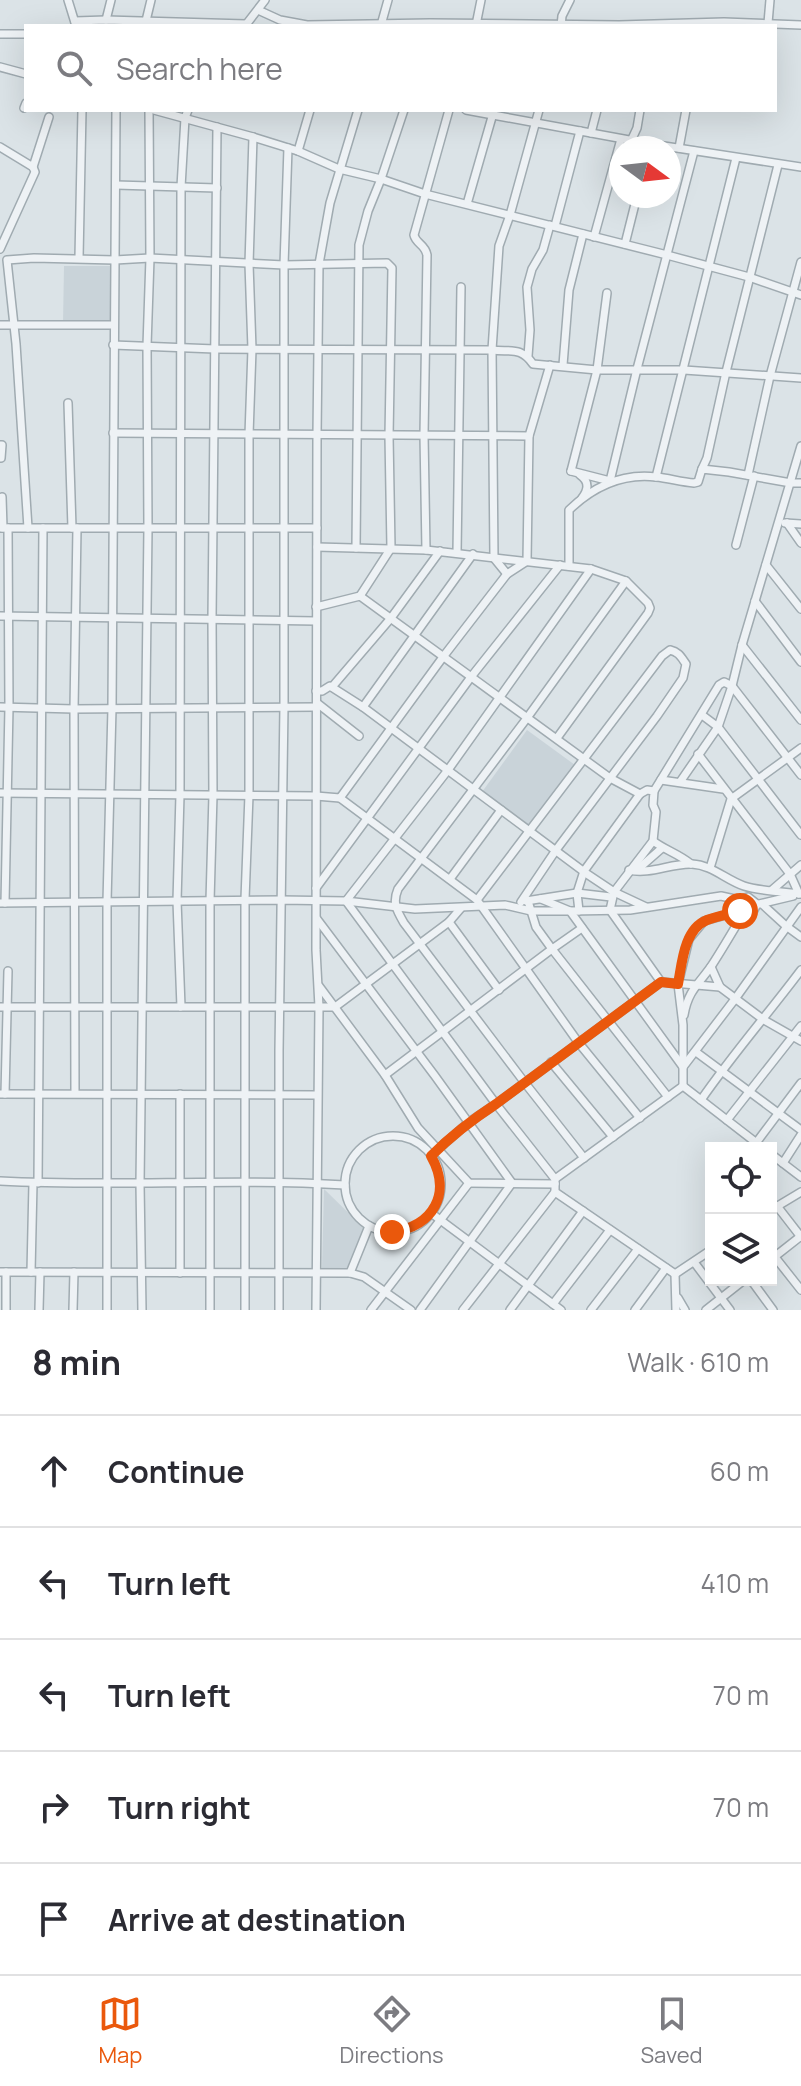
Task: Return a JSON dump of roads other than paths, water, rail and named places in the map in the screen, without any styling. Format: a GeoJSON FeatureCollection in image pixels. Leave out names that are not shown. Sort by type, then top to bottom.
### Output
{"type":"FeatureCollection","features":[{"type":"Feature","properties":{"kind":"street"},"geometry":{"type":"LineString","coordinates":[[106,20],[111,0]]}},
{"type":"Feature","properties":{"kind":"street"},"geometry":{"type":"LineString","coordinates":[[72,2],[76,24],[106,20],[145,24],[151,0]]}},
{"type":"Feature","properties":{"kind":"street"},"geometry":{"type":"LineString","coordinates":[[247,24],[265,0]]}},
{"type":"Feature","properties":{"kind":"street"},"geometry":{"type":"LineString","coordinates":[[381,24],[388,0]]}},
{"type":"Feature","properties":{"kind":"street"},"geometry":{"type":"LineString","coordinates":[[476,24],[481,0]]}},
{"type":"Feature","properties":{"kind":"street"},"geometry":{"type":"LineString","coordinates":[[561,24],[570,0]]}},
{"type":"Feature","properties":{"kind":"street"},"geometry":{"type":"LineString","coordinates":[[768,23],[770,0]]}},
{"type":"Feature","properties":{"kind":"street"},"geometry":{"type":"LineString","coordinates":[[769,9],[776,0]]}},
{"type":"Feature","properties":{"kind":"street"},"geometry":{"type":"LineString","coordinates":[[258,10],[280,20],[302,24]]}},
{"type":"Feature","properties":{"kind":"street"},"geometry":{"type":"LineString","coordinates":[[671,24],[801,25]]}},
{"type":"Feature","properties":{"kind":"street"},"geometry":{"type":"LineString","coordinates":[[0,34],[24,34]]}},
{"type":"Feature","properties":{"kind":"street"},"geometry":{"type":"LineString","coordinates":[[0,67],[24,73]]}},
{"type":"Feature","properties":{"kind":"street"},"geometry":{"type":"LineString","coordinates":[[79,258],[82,112]]}},
{"type":"Feature","properties":{"kind":"street"},"geometry":{"type":"LineString","coordinates":[[107,1310],[107,902],[112,708],[116,112]]}},
{"type":"Feature","properties":{"kind":"street"},"geometry":{"type":"LineString","coordinates":[[142,1310],[140,1184],[151,112]]}},
{"type":"Feature","properties":{"kind":"street"},"geometry":{"type":"LineString","coordinates":[[298,151],[309,112]]}},
{"type":"Feature","properties":{"kind":"street"},"geometry":{"type":"LineString","coordinates":[[316,1310],[319,264],[330,203],[357,112]]}},
{"type":"Feature","properties":{"kind":"street"},"geometry":{"type":"LineString","coordinates":[[356,548],[359,245],[403,112]]}},
{"type":"Feature","properties":{"kind":"street"},"geometry":{"type":"LineString","coordinates":[[426,550],[427,255],[414,235],[448,112]]}},
{"type":"Feature","properties":{"kind":"street"},"geometry":{"type":"LineString","coordinates":[[518,112],[525,121]]}},
{"type":"Feature","properties":{"kind":"street"},"geometry":{"type":"LineString","coordinates":[[507,574],[494,558],[492,350],[499,246],[538,112]]}},
{"type":"Feature","properties":{"kind":"street"},"geometry":{"type":"LineString","coordinates":[[591,133],[596,112]]}},
{"type":"Feature","properties":{"kind":"street"},"geometry":{"type":"LineString","coordinates":[[633,136],[640,112]]}},
{"type":"Feature","properties":{"kind":"street"},"geometry":{"type":"LineString","coordinates":[[681,137],[686,112]]}},
{"type":"Feature","properties":{"kind":"street"},"geometry":{"type":"LineString","coordinates":[[467,204],[493,113],[609,137]]}},
{"type":"Feature","properties":{"kind":"street"},"geometry":{"type":"LineString","coordinates":[[181,1007],[177,901],[180,795],[181,187],[186,114],[217,127],[298,151],[339,169],[749,277],[797,294]]}},
{"type":"Feature","properties":{"kind":"street"},"geometry":{"type":"LineString","coordinates":[[0,249],[34,176],[33,167],[49,117]]}},
{"type":"Feature","properties":{"kind":"street"},"geometry":{"type":"LineString","coordinates":[[210,1310],[210,901],[217,127]]}},
{"type":"Feature","properties":{"kind":"street"},"geometry":{"type":"LineString","coordinates":[[528,356],[527,287],[552,226],[580,131]]}},
{"type":"Feature","properties":{"kind":"street"},"geometry":{"type":"LineString","coordinates":[[245,1310],[245,899],[249,795],[249,435],[252,349],[249,264],[253,137]]}},
{"type":"Feature","properties":{"kind":"street"},"geometry":{"type":"LineString","coordinates":[[279,1310],[284,795],[284,265],[288,148]]}},
{"type":"Feature","properties":{"kind":"street"},"geometry":{"type":"LineString","coordinates":[[681,148],[801,167]]}},
{"type":"Feature","properties":{"kind":"street"},"geometry":{"type":"LineString","coordinates":[[1,150],[33,167]]}},
{"type":"Feature","properties":{"kind":"street"},"geometry":{"type":"LineString","coordinates":[[610,481],[694,151]]}},
{"type":"Feature","properties":{"kind":"street"},"geometry":{"type":"LineString","coordinates":[[656,477],[736,158]]}},
{"type":"Feature","properties":{"kind":"street"},"geometry":{"type":"LineString","coordinates":[[571,507],[610,481],[632,476],[698,482],[707,458],[778,165]]}},
{"type":"Feature","properties":{"kind":"street"},"geometry":{"type":"LineString","coordinates":[[594,237],[609,183]]}},
{"type":"Feature","properties":{"kind":"street"},"geometry":{"type":"LineString","coordinates":[[116,185],[217,188]]}},
{"type":"Feature","properties":{"kind":"street"},"geometry":{"type":"LineString","coordinates":[[625,244],[634,208]]}},
{"type":"Feature","properties":{"kind":"street"},"geometry":{"type":"LineString","coordinates":[[563,365],[569,290],[583,234]]}},
{"type":"Feature","properties":{"kind":"street"},"geometry":{"type":"LineString","coordinates":[[28,528],[16,344],[4,261],[150,258],[284,265],[387,263],[392,268],[391,548],[360,596],[316,607]]}},
{"type":"Feature","properties":{"kind":"street"},"geometry":{"type":"LineString","coordinates":[[736,545],[770,376],[797,294],[801,262]]}},
{"type":"Feature","properties":{"kind":"street"},"geometry":{"type":"LineString","coordinates":[[457,553],[461,287]]}},
{"type":"Feature","properties":{"kind":"street"},"geometry":{"type":"LineString","coordinates":[[571,471],[597,370],[607,293]]}},
{"type":"Feature","properties":{"kind":"street"},"geometry":{"type":"LineString","coordinates":[[0,325],[113,325]]}},
{"type":"Feature","properties":{"kind":"street"},"geometry":{"type":"LineString","coordinates":[[113,345],[215,349],[492,350],[522,352],[533,364],[597,370],[684,370],[801,378]]}},
{"type":"Feature","properties":{"kind":"street"},"geometry":{"type":"LineString","coordinates":[[527,561],[529,436],[550,365]]}},
{"type":"Feature","properties":{"kind":"street"},"geometry":{"type":"LineString","coordinates":[[68,403],[77,616],[74,709],[75,1093]]}},
{"type":"Feature","properties":{"kind":"street"},"geometry":{"type":"LineString","coordinates":[[113,433],[529,436]]}},
{"type":"Feature","properties":{"kind":"street"},"geometry":{"type":"LineString","coordinates":[[0,445],[1,458]]}},
{"type":"Feature","properties":{"kind":"street"},"geometry":{"type":"LineString","coordinates":[[680,782],[718,727],[766,565],[783,523],[801,446]]}},
{"type":"Feature","properties":{"kind":"street"},"geometry":{"type":"LineString","coordinates":[[615,467],[632,476]]}},
{"type":"Feature","properties":{"kind":"street"},"geometry":{"type":"LineString","coordinates":[[702,469],[801,483]]}},
{"type":"Feature","properties":{"kind":"street"},"geometry":{"type":"LineString","coordinates":[[571,471],[610,481]]}},
{"type":"Feature","properties":{"kind":"street"},"geometry":{"type":"LineString","coordinates":[[316,888],[471,677],[564,566],[567,517],[588,486],[583,476],[571,471]]}},
{"type":"Feature","properties":{"kind":"street"},"geometry":{"type":"LineString","coordinates":[[2,497],[2,903],[245,899],[346,901],[415,909],[461,908],[479,904],[505,905],[531,911],[574,911],[647,908],[721,896],[739,900],[748,897],[801,937]]}},
{"type":"Feature","properties":{"kind":"street"},"geometry":{"type":"LineString","coordinates":[[783,523],[801,524]]}},
{"type":"Feature","properties":{"kind":"street"},"geometry":{"type":"LineString","coordinates":[[783,523],[801,543]]}},
{"type":"Feature","properties":{"kind":"street"},"geometry":{"type":"LineString","coordinates":[[4,528],[317,528]]}},
{"type":"Feature","properties":{"kind":"street"},"geometry":{"type":"LineString","coordinates":[[39,1310],[36,1183],[43,528]]}},
{"type":"Feature","properties":{"kind":"street"},"geometry":{"type":"LineString","coordinates":[[317,547],[473,554],[591,569],[626,581],[648,603],[648,613],[557,738]]}},
{"type":"Feature","properties":{"kind":"street"},"geometry":{"type":"LineString","coordinates":[[332,687],[391,618],[440,551]]}},
{"type":"Feature","properties":{"kind":"street"},"geometry":{"type":"LineString","coordinates":[[363,707],[473,554]]}},
{"type":"Feature","properties":{"kind":"street"},"geometry":{"type":"LineString","coordinates":[[340,798],[507,574],[527,561]]}},
{"type":"Feature","properties":{"kind":"street"},"geometry":{"type":"LineString","coordinates":[[766,565],[801,609]]}},
{"type":"Feature","properties":{"kind":"street"},"geometry":{"type":"LineString","coordinates":[[346,901],[448,770],[591,569]]}},
{"type":"Feature","properties":{"kind":"street"},"geometry":{"type":"LineString","coordinates":[[584,1158],[404,923],[395,907],[395,897],[626,581]]}},
{"type":"Feature","properties":{"kind":"street"},"geometry":{"type":"LineString","coordinates":[[360,596],[610,778],[640,794]]}},
{"type":"Feature","properties":{"kind":"street"},"geometry":{"type":"LineString","coordinates":[[755,601],[801,662]]}},
{"type":"Feature","properties":{"kind":"street"},"geometry":{"type":"LineString","coordinates":[[4,616],[316,621]]}},
{"type":"Feature","properties":{"kind":"street"},"geometry":{"type":"LineString","coordinates":[[742,645],[801,720]]}},
{"type":"Feature","properties":{"kind":"street"},"geometry":{"type":"LineString","coordinates":[[479,904],[583,758],[665,652],[675,651],[686,664],[683,678],[556,850],[525,901]]}},
{"type":"Feature","properties":{"kind":"street"},"geometry":{"type":"LineString","coordinates":[[661,982],[610,910],[612,894],[653,841],[656,812],[654,791],[721,683],[732,686],[801,775]]}},
{"type":"Feature","properties":{"kind":"street"},"geometry":{"type":"LineString","coordinates":[[316,691],[332,687],[363,707],[612,894],[647,908]]}},
{"type":"Feature","properties":{"kind":"street"},"geometry":{"type":"LineString","coordinates":[[4,707],[74,709],[316,705],[359,736]]}},
{"type":"Feature","properties":{"kind":"street"},"geometry":{"type":"LineString","coordinates":[[702,715],[718,727],[801,835]]}},
{"type":"Feature","properties":{"kind":"street"},"geometry":{"type":"LineString","coordinates":[[710,868],[731,799],[801,748]]}},
{"type":"Feature","properties":{"kind":"street"},"geometry":{"type":"LineString","coordinates":[[698,754],[790,874],[800,894]]}},
{"type":"Feature","properties":{"kind":"street"},"geometry":{"type":"LineString","coordinates":[[661,780],[723,789]]}},
{"type":"Feature","properties":{"kind":"street"},"geometry":{"type":"LineString","coordinates":[[654,791],[647,790],[640,794],[584,871],[574,911],[582,928],[683,1067]]}},
{"type":"Feature","properties":{"kind":"street"},"geometry":{"type":"LineString","coordinates":[[3,793],[340,798],[479,904],[578,1042],[640,1118]]}},
{"type":"Feature","properties":{"kind":"street"},"geometry":{"type":"LineString","coordinates":[[450,879],[501,810]]}},
{"type":"Feature","properties":{"kind":"street"},"geometry":{"type":"LineString","coordinates":[[653,841],[691,864]]}},
{"type":"Feature","properties":{"kind":"street"},"geometry":{"type":"LineString","coordinates":[[632,871],[662,848]]}},
{"type":"Feature","properties":{"kind":"street"},"geometry":{"type":"LineString","coordinates":[[632,871],[691,864],[710,868],[748,888],[800,894]]}},
{"type":"Feature","properties":{"kind":"street"},"geometry":{"type":"LineString","coordinates":[[772,890],[801,865]]}},
{"type":"Feature","properties":{"kind":"street"},"geometry":{"type":"LineString","coordinates":[[505,905],[577,893],[612,894]]}},
{"type":"Feature","properties":{"kind":"street"},"geometry":{"type":"LineString","coordinates":[[683,1025],[678,984],[685,950],[694,931],[704,921],[741,912],[752,914],[759,904],[800,894]]}},
{"type":"Feature","properties":{"kind":"street"},"geometry":{"type":"LineString","coordinates":[[541,899],[574,911]]}},
{"type":"Feature","properties":{"kind":"street"},"geometry":{"type":"LineString","coordinates":[[683,1086],[685,1007],[694,985],[711,967],[741,912],[739,900]]}},
{"type":"Feature","properties":{"kind":"street"},"geometry":{"type":"LineString","coordinates":[[346,901],[555,1185],[583,1211],[675,1274]]}},
{"type":"Feature","properties":{"kind":"street"},"geometry":{"type":"LineString","coordinates":[[525,901],[536,927],[552,949],[668,1097]]}},
{"type":"Feature","properties":{"kind":"street"},"geometry":{"type":"LineString","coordinates":[[683,1067],[801,907]]}},
{"type":"Feature","properties":{"kind":"street"},"geometry":{"type":"LineString","coordinates":[[3,1007],[335,1007],[449,922],[461,908]]}},
{"type":"Feature","properties":{"kind":"street"},"geometry":{"type":"LineString","coordinates":[[316,917],[512,1183]]}},
{"type":"Feature","properties":{"kind":"street"},"geometry":{"type":"LineString","coordinates":[[449,922],[499,990]]}},
{"type":"Feature","properties":{"kind":"street"},"geometry":{"type":"LineString","coordinates":[[385,1075],[582,928]]}},
{"type":"Feature","properties":{"kind":"street"},"geometry":{"type":"LineString","coordinates":[[711,967],[720,987],[764,1020],[797,1039]]}},
{"type":"Feature","properties":{"kind":"street"},"geometry":{"type":"LineString","coordinates":[[701,1100],[721,1070],[801,970]]}},
{"type":"Feature","properties":{"kind":"street"},"geometry":{"type":"LineString","coordinates":[[8,971],[3,1007],[3,1094],[317,1095]]}},
{"type":"Feature","properties":{"kind":"street"},"geometry":{"type":"LineString","coordinates":[[434,1153],[468,1123],[661,982],[720,987]]}},
{"type":"Feature","properties":{"kind":"street"},"geometry":{"type":"LineString","coordinates":[[318,984],[385,1075],[434,1153],[440,1178],[437,1202],[420,1224],[392,1232],[369,1226],[354,1213],[345,1185],[347,1170],[354,1156],[378,1139],[393,1136],[407,1138],[434,1153],[469,1183],[555,1185]]}},
{"type":"Feature","properties":{"kind":"street"},"geometry":{"type":"LineString","coordinates":[[727,1120],[797,1039],[801,1026]]}},
{"type":"Feature","properties":{"kind":"street"},"geometry":{"type":"LineString","coordinates":[[696,1052],[778,1112],[801,1133],[783,1163]]}},
{"type":"Feature","properties":{"kind":"street"},"geometry":{"type":"LineString","coordinates":[[551,1062],[613,1137]]}},
{"type":"Feature","properties":{"kind":"street"},"geometry":{"type":"LineString","coordinates":[[762,1142],[778,1112],[801,1083]]}},
{"type":"Feature","properties":{"kind":"street"},"geometry":{"type":"LineString","coordinates":[[463,1310],[555,1185],[584,1158],[683,1086]]}},
{"type":"Feature","properties":{"kind":"street"},"geometry":{"type":"LineString","coordinates":[[683,1086],[756,1142]]}},
{"type":"Feature","properties":{"kind":"street"},"geometry":{"type":"LineString","coordinates":[[180,1094],[180,1273]]}},
{"type":"Feature","properties":{"kind":"street"},"geometry":{"type":"LineString","coordinates":[[777,1158],[801,1177]]}},
{"type":"Feature","properties":{"kind":"street"},"geometry":{"type":"LineString","coordinates":[[0,1181],[345,1185]]}},
{"type":"Feature","properties":{"kind":"street"},"geometry":{"type":"LineString","coordinates":[[371,1310],[469,1183]]}},
{"type":"Feature","properties":{"kind":"street"},"geometry":{"type":"LineString","coordinates":[[420,1310],[512,1183]]}},
{"type":"Feature","properties":{"kind":"street"},"geometry":{"type":"LineString","coordinates":[[777,1206],[801,1192]]}},
{"type":"Feature","properties":{"kind":"street"},"geometry":{"type":"LineString","coordinates":[[510,1310],[583,1211]]}},
{"type":"Feature","properties":{"kind":"street"},"geometry":{"type":"LineString","coordinates":[[777,1211],[801,1236],[777,1253]]}},
{"type":"Feature","properties":{"kind":"street"},"geometry":{"type":"LineString","coordinates":[[431,1213],[561,1310]]}},
{"type":"Feature","properties":{"kind":"street"},"geometry":{"type":"LineString","coordinates":[[350,1273],[369,1226]]}},
{"type":"Feature","properties":{"kind":"street"},"geometry":{"type":"LineString","coordinates":[[553,1304],[610,1230]]}},
{"type":"Feature","properties":{"kind":"street"},"geometry":{"type":"LineString","coordinates":[[591,1310],[638,1249]]}},
{"type":"Feature","properties":{"kind":"street"},"geometry":{"type":"LineString","coordinates":[[675,1274],[705,1254]]}},
{"type":"Feature","properties":{"kind":"street"},"geometry":{"type":"LineString","coordinates":[[694,1262],[730,1310]]}},
{"type":"Feature","properties":{"kind":"street"},"geometry":{"type":"LineString","coordinates":[[777,1262],[801,1290]]}},
{"type":"Feature","properties":{"kind":"street"},"geometry":{"type":"LineString","coordinates":[[635,1310],[666,1268]]}},
{"type":"Feature","properties":{"kind":"street"},"geometry":{"type":"LineString","coordinates":[[6,1310],[3,1272],[350,1273],[364,1277],[411,1310]]}},
{"type":"Feature","properties":{"kind":"street"},"geometry":{"type":"LineString","coordinates":[[73,1310],[74,1272]]}},
{"type":"Feature","properties":{"kind":"street"},"geometry":{"type":"LineString","coordinates":[[675,1274],[676,1310]]}},
{"type":"Feature","properties":{"kind":"street"},"geometry":{"type":"LineString","coordinates":[[706,1310],[737,1286]]}},
{"type":"Feature","properties":{"kind":"street"},"geometry":{"type":"LineString","coordinates":[[755,1286],[773,1310]]}},
{"type":"Feature","properties":{"kind":"street"},"geometry":{"type":"LineString","coordinates":[[677,1296],[685,1310]]}}]}
